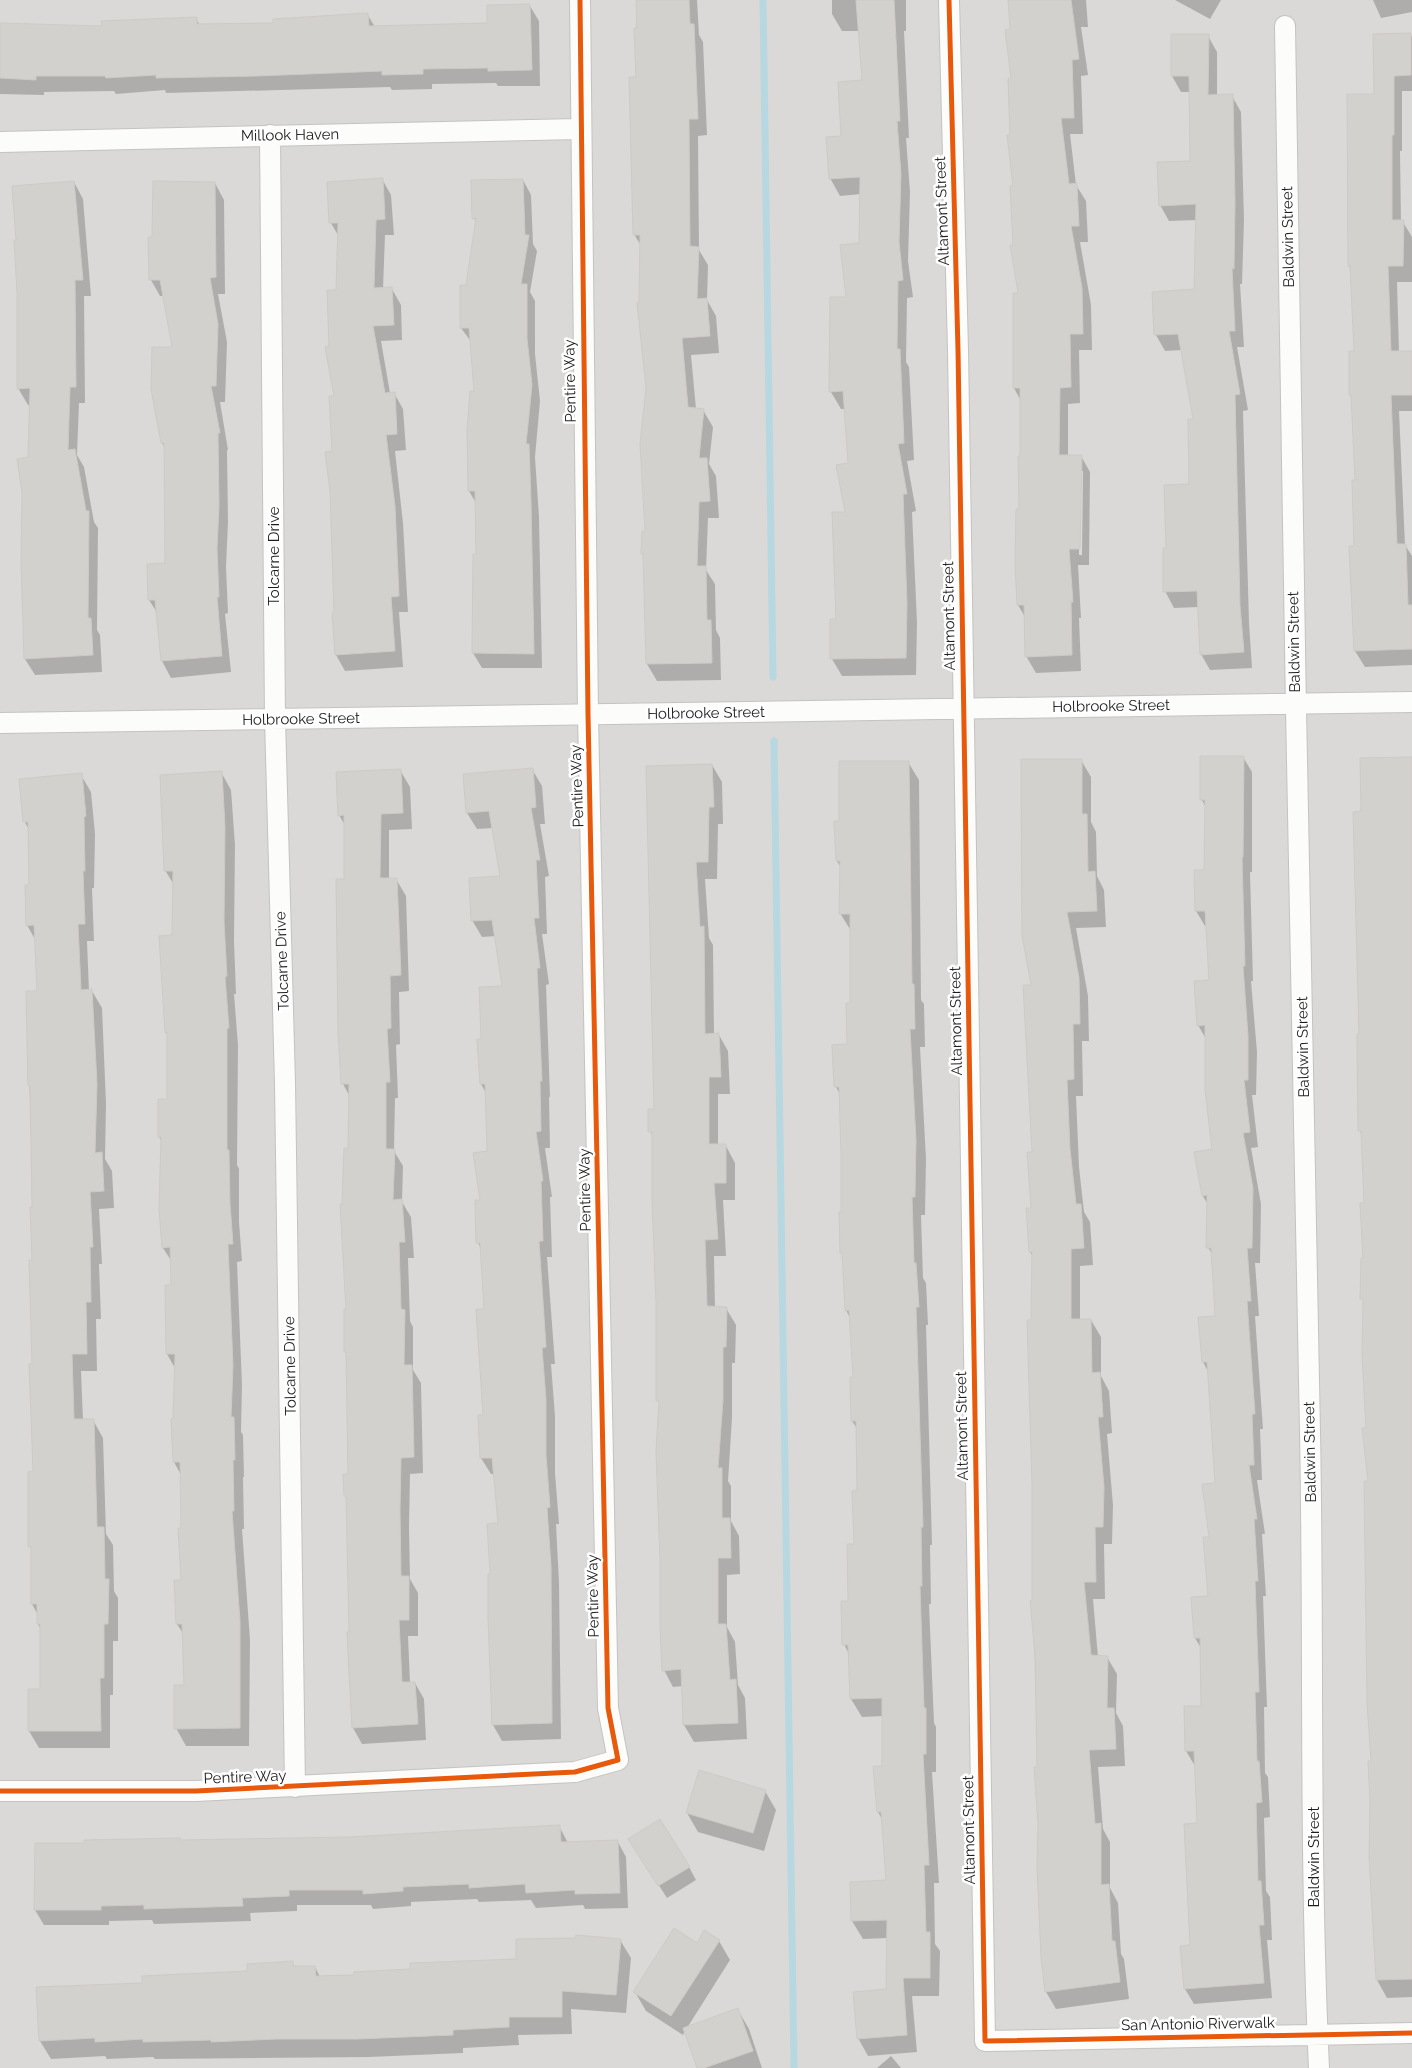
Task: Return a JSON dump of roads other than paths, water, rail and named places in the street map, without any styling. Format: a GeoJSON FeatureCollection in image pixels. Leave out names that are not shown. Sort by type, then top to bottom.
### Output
{"type":"FeatureCollection","features":[{"type":"Feature","properties":{"kind":"street","name":"Pentire Way"},"geometry":{"type":"LineString","coordinates":[[0,1791],[196,1791],[295,1787],[576,1772],[618,1760],[608,1708],[588,714],[579,130],[580,0]]}},
{"type":"Feature","properties":{"kind":"street","name":"Altamont Street"},"geometry":{"type":"LineString","coordinates":[[949,0],[958,350],[962,708],[967,868],[985,2041]]}},
{"type":"Feature","properties":{"kind":"street","name":"Baldwin Street"},"geometry":{"type":"LineString","coordinates":[[1285,26],[1311,1489],[1314,1947],[1318,2068]]}},
{"type":"Feature","properties":{"kind":"street","name":"Millook Haven"},"geometry":{"type":"LineString","coordinates":[[0,142],[579,130]]}},
{"type":"Feature","properties":{"kind":"street","name":"Tolcarne Drive"},"geometry":{"type":"LineString","coordinates":[[270,135],[275,719],[285,1083],[295,1787]]}},
{"type":"Feature","properties":{"kind":"street","name":"Holbrooke Street"},"geometry":{"type":"LineString","coordinates":[[0,723],[1412,702]]}},
{"type":"Feature","properties":{"kind":"street","name":"San Antonio Riverwalk"},"geometry":{"type":"LineString","coordinates":[[985,2041],[1412,2032]]}},
{"type":"Feature","properties":{"kind":"waterway"},"geometry":{"type":"LineString","coordinates":[[763,0],[773,677]]}},
{"type":"Feature","properties":{"kind":"waterway"},"geometry":{"type":"LineString","coordinates":[[774,741],[794,2068]]}}]}
